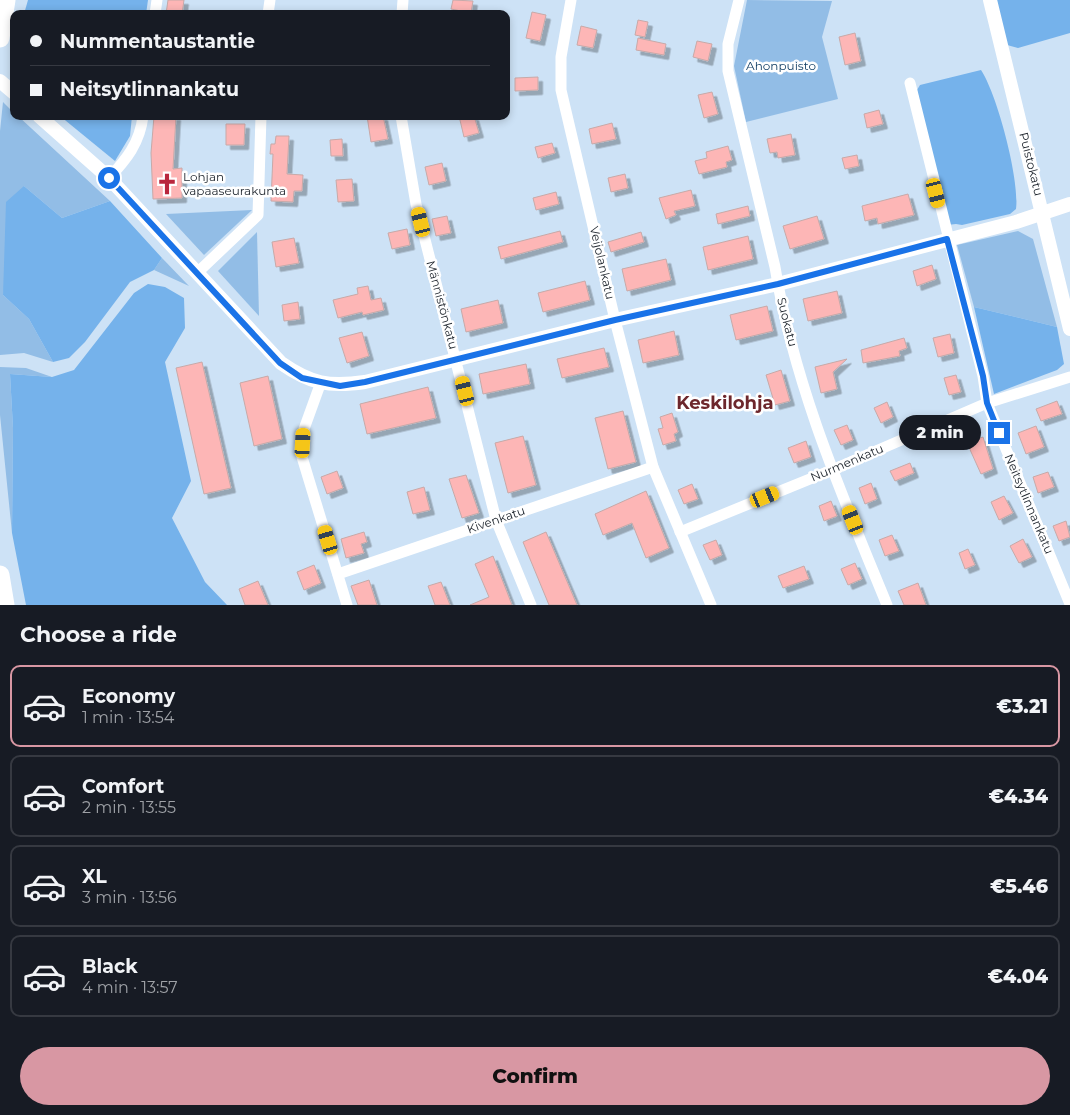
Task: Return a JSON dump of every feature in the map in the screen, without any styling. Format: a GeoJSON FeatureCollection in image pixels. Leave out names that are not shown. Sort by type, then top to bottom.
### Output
{"type":"FeatureCollection","features":[{"type":"Feature","properties":{"kind":"highway"},"geometry":{"type":"LineString","coordinates":[[0,38],[4,6]]}},
{"type":"Feature","properties":{"kind":"highway"},"geometry":{"type":"LineString","coordinates":[[0,575],[5,605]]}},
{"type":"Feature","properties":{"kind":"street","name":"Veijolankatu"},"geometry":{"type":"LineString","coordinates":[[571,0],[561,57],[561,90],[615,320],[653,467],[711,605]]}},
{"type":"Feature","properties":{"kind":"street","name":"Suokatu"},"geometry":{"type":"LineString","coordinates":[[739,0],[728,44],[728,71],[778,284],[805,390],[832,470],[887,605]]}},
{"type":"Feature","properties":{"kind":"street","name":"Puistokatu"},"geometry":{"type":"LineString","coordinates":[[990,0],[1070,329]]}},
{"type":"Feature","properties":{"kind":"street"},"geometry":{"type":"LineString","coordinates":[[0,81],[10,90]]}},
{"type":"Feature","properties":{"kind":"street","name":"Neitsytlinnankatu"},"geometry":{"type":"LineString","coordinates":[[910,83],[947,239],[983,376],[987,403],[1070,604]]}},
{"type":"Feature","properties":{"kind":"street"},"geometry":{"type":"LineString","coordinates":[[44,120],[109,178],[280,363],[302,378],[340,386],[365,382],[457,360],[615,320],[778,284],[1043,214],[1070,204]]}},
{"type":"Feature","properties":{"kind":"street"},"geometry":{"type":"LineString","coordinates":[[109,178],[130,156],[142,120]]}},
{"type":"Feature","properties":{"kind":"street"},"geometry":{"type":"LineString","coordinates":[[197,273],[258,215],[262,120]]}},
{"type":"Feature","properties":{"kind":"street","name":"Männistönkatu"},"geometry":{"type":"LineString","coordinates":[[402,120],[416,204],[496,520],[531,605]]}},
{"type":"Feature","properties":{"kind":"street","name":"Nurmenkatu"},"geometry":{"type":"LineString","coordinates":[[680,532],[832,470],[987,403],[1070,377]]}},
{"type":"Feature","properties":{"kind":"street"},"geometry":{"type":"LineString","coordinates":[[321,382],[304,429],[302,457],[347,605]]}},
{"type":"Feature","properties":{"kind":"street","name":"Kivenkatu"},"geometry":{"type":"LineString","coordinates":[[338,574],[653,467]]}},
{"type":"Feature","properties":{"kind":"green space","name":"Ahonpuisto"},"geometry":{"type":"Polygon","coordinates":[[[747,0],[832,1],[822,37],[838,99],[746,122],[734,66],[747,0]]]}},
{"type":"Feature","properties":{"kind":"green space"},"geometry":{"type":"Polygon","coordinates":[[[3,102],[10,109],[10,120],[22,120],[110,201],[62,218],[24,186],[3,295],[29,319],[53,362],[24,353],[0,355],[0,131],[3,102]]]}},
{"type":"Feature","properties":{"kind":"green space"},"geometry":{"type":"Polygon","coordinates":[[[252,210],[204,255],[166,214],[252,210]]]}},
{"type":"Feature","properties":{"kind":"green space"},"geometry":{"type":"Polygon","coordinates":[[[1018,231],[1033,239],[1057,327],[974,307],[957,245],[1018,231]]]}},
{"type":"Feature","properties":{"kind":"green space"},"geometry":{"type":"Polygon","coordinates":[[[257,232],[259,316],[218,271],[257,232]]]}},
{"type":"Feature","properties":{"kind":"green space"},"geometry":{"type":"Polygon","coordinates":[[[162,258],[189,286],[154,270],[162,258]]]}},
{"type":"Feature","properties":{"kind":"green space"},"geometry":{"type":"Polygon","coordinates":[[[0,367],[26,368],[52,377],[10,374],[13,428],[12,533],[0,415],[0,367]]]}},
{"type":"Feature","properties":{"kind":"shaded area"},"geometry":{"type":"Polygon","coordinates":[[[28,0],[148,0],[147,10],[25,10],[28,0]]]}},
{"type":"Feature","properties":{"kind":"shaded area"},"geometry":{"type":"Polygon","coordinates":[[[993,0],[1070,0],[1070,33],[1018,48],[1007,45],[993,0]]]}},
{"type":"Feature","properties":{"kind":"shaded area"},"geometry":{"type":"Polygon","coordinates":[[[981,70],[994,98],[1006,138],[1014,178],[1016,209],[1010,214],[962,225],[947,225],[917,90],[920,85],[981,70]]]}},
{"type":"Feature","properties":{"kind":"shaded area"},"geometry":{"type":"Polygon","coordinates":[[[65,120],[132,120],[130,136],[115,161],[65,120]]]}},
{"type":"Feature","properties":{"kind":"shaded area"},"geometry":{"type":"Polygon","coordinates":[[[24,186],[62,218],[110,201],[162,258],[154,270],[130,282],[85,342],[69,358],[53,362],[29,319],[3,295],[6,202],[24,186]]]}},
{"type":"Feature","properties":{"kind":"shaded area"},"geometry":{"type":"Polygon","coordinates":[[[148,284],[165,287],[184,298],[185,328],[165,362],[191,481],[172,518],[205,582],[227,605],[26,605],[12,533],[13,428],[10,374],[52,377],[74,370],[134,293],[148,284]]]}},
{"type":"Feature","properties":{"kind":"shaded area"},"geometry":{"type":"Polygon","coordinates":[[[974,307],[1057,327],[1064,364],[1057,370],[994,394],[974,307]]]}},
{"type":"Feature","properties":{"kind":"building"},"geometry":{"type":"Polygon","coordinates":[[[168,0],[184,0],[183,10],[167,10],[168,0]]]}},
{"type":"Feature","properties":{"kind":"building"},"geometry":{"type":"Polygon","coordinates":[[[453,0],[473,1],[472,10],[451,9],[453,0]]]}},
{"type":"Feature","properties":{"kind":"building"},"geometry":{"type":"Polygon","coordinates":[[[532,12],[546,15],[540,41],[526,38],[532,12]]]}},
{"type":"Feature","properties":{"kind":"building"},"geometry":{"type":"Polygon","coordinates":[[[638,20],[648,22],[645,37],[635,35],[638,20]]]}},
{"type":"Feature","properties":{"kind":"building"},"geometry":{"type":"Polygon","coordinates":[[[581,26],[597,30],[593,48],[577,45],[581,26]]]}},
{"type":"Feature","properties":{"kind":"building"},"geometry":{"type":"Polygon","coordinates":[[[855,33],[861,61],[845,65],[839,37],[855,33]]]}},
{"type":"Feature","properties":{"kind":"building"},"geometry":{"type":"Polygon","coordinates":[[[638,38],[666,44],[664,55],[636,50],[638,38]]]}},
{"type":"Feature","properties":{"kind":"building"},"geometry":{"type":"Polygon","coordinates":[[[697,41],[712,44],[708,61],[693,57],[697,41]]]}},
{"type":"Feature","properties":{"kind":"building"},"geometry":{"type":"Polygon","coordinates":[[[538,77],[538,90],[515,91],[515,78],[538,77]]]}},
{"type":"Feature","properties":{"kind":"building"},"geometry":{"type":"Polygon","coordinates":[[[712,92],[718,114],[704,118],[698,95],[712,92]]]}},
{"type":"Feature","properties":{"kind":"building"},"geometry":{"type":"Polygon","coordinates":[[[879,110],[883,124],[867,128],[864,114],[879,110]]]}},
{"type":"Feature","properties":{"kind":"building"},"geometry":{"type":"Polygon","coordinates":[[[154,120],[176,120],[173,169],[182,168],[182,198],[153,199],[151,153],[154,120]]]}},
{"type":"Feature","properties":{"kind":"building"},"geometry":{"type":"Polygon","coordinates":[[[368,120],[384,120],[388,139],[371,142],[368,120]]]}},
{"type":"Feature","properties":{"kind":"building"},"geometry":{"type":"Polygon","coordinates":[[[460,120],[475,120],[479,133],[464,137],[460,120]]]}},
{"type":"Feature","properties":{"kind":"building"},"geometry":{"type":"Polygon","coordinates":[[[612,123],[616,139],[592,144],[589,129],[612,123]]]}},
{"type":"Feature","properties":{"kind":"building"},"geometry":{"type":"Polygon","coordinates":[[[226,124],[245,124],[244,145],[226,145],[226,124]]]}},
{"type":"Feature","properties":{"kind":"building"},"geometry":{"type":"Polygon","coordinates":[[[791,134],[795,155],[778,158],[777,152],[770,153],[767,139],[791,134]]]}},
{"type":"Feature","properties":{"kind":"building"},"geometry":{"type":"Polygon","coordinates":[[[276,136],[289,136],[287,174],[303,175],[302,191],[294,191],[293,202],[271,201],[273,154],[270,154],[271,144],[275,144],[276,136]]]}},
{"type":"Feature","properties":{"kind":"building"},"geometry":{"type":"Polygon","coordinates":[[[342,139],[343,156],[331,156],[330,140],[342,139]]]}},
{"type":"Feature","properties":{"kind":"building"},"geometry":{"type":"Polygon","coordinates":[[[552,143],[555,153],[538,158],[535,147],[552,143]]]}},
{"type":"Feature","properties":{"kind":"building"},"geometry":{"type":"Polygon","coordinates":[[[728,146],[732,160],[726,162],[727,167],[699,174],[695,161],[707,158],[706,152],[728,146]]]}},
{"type":"Feature","properties":{"kind":"building"},"geometry":{"type":"Polygon","coordinates":[[[857,155],[859,166],[845,169],[842,158],[857,155]]]}},
{"type":"Feature","properties":{"kind":"building"},"geometry":{"type":"Polygon","coordinates":[[[442,163],[446,181],[429,185],[425,167],[442,163]]]}},
{"type":"Feature","properties":{"kind":"building"},"geometry":{"type":"Polygon","coordinates":[[[625,174],[628,188],[611,192],[608,178],[625,174]]]}},
{"type":"Feature","properties":{"kind":"building"},"geometry":{"type":"Polygon","coordinates":[[[352,179],[354,201],[338,202],[336,180],[352,179]]]}},
{"type":"Feature","properties":{"kind":"building"},"geometry":{"type":"Polygon","coordinates":[[[691,190],[695,206],[674,211],[676,215],[666,219],[659,198],[691,190]]]}},
{"type":"Feature","properties":{"kind":"building"},"geometry":{"type":"Polygon","coordinates":[[[556,192],[559,204],[536,210],[533,198],[556,192]]]}},
{"type":"Feature","properties":{"kind":"building"},"geometry":{"type":"Polygon","coordinates":[[[908,194],[914,215],[878,224],[877,218],[865,221],[862,206],[908,194]]]}},
{"type":"Feature","properties":{"kind":"building"},"geometry":{"type":"Polygon","coordinates":[[[748,206],[750,216],[718,224],[716,214],[748,206]]]}},
{"type":"Feature","properties":{"kind":"building"},"geometry":{"type":"Polygon","coordinates":[[[447,216],[451,233],[436,236],[432,219],[447,216]]]}},
{"type":"Feature","properties":{"kind":"building"},"geometry":{"type":"Polygon","coordinates":[[[817,216],[824,239],[790,249],[783,226],[817,216]]]}},
{"type":"Feature","properties":{"kind":"building"},"geometry":{"type":"Polygon","coordinates":[[[407,229],[410,245],[392,249],[388,233],[407,229]]]}},
{"type":"Feature","properties":{"kind":"building"},"geometry":{"type":"Polygon","coordinates":[[[560,231],[563,242],[501,259],[498,247],[560,231]]]}},
{"type":"Feature","properties":{"kind":"building"},"geometry":{"type":"Polygon","coordinates":[[[641,232],[644,242],[611,252],[608,242],[641,232]]]}},
{"type":"Feature","properties":{"kind":"building"},"geometry":{"type":"Polygon","coordinates":[[[748,236],[753,259],[708,270],[703,247],[748,236]]]}},
{"type":"Feature","properties":{"kind":"building"},"geometry":{"type":"Polygon","coordinates":[[[294,238],[299,263],[276,267],[272,242],[294,238]]]}},
{"type":"Feature","properties":{"kind":"building"},"geometry":{"type":"Polygon","coordinates":[[[666,259],[671,280],[627,291],[622,269],[666,259]]]}},
{"type":"Feature","properties":{"kind":"building"},"geometry":{"type":"Polygon","coordinates":[[[932,265],[936,279],[917,286],[913,271],[932,265]]]}},
{"type":"Feature","properties":{"kind":"building"},"geometry":{"type":"Polygon","coordinates":[[[585,281],[590,300],[543,312],[538,293],[585,281]]]}},
{"type":"Feature","properties":{"kind":"building"},"geometry":{"type":"Polygon","coordinates":[[[368,286],[371,300],[381,298],[384,310],[363,315],[362,312],[338,318],[333,300],[358,294],[357,288],[368,286]]]}},
{"type":"Feature","properties":{"kind":"building"},"geometry":{"type":"Polygon","coordinates":[[[837,291],[842,313],[808,321],[803,299],[837,291]]]}},
{"type":"Feature","properties":{"kind":"building"},"geometry":{"type":"Polygon","coordinates":[[[498,300],[503,323],[466,332],[461,309],[498,300]]]}},
{"type":"Feature","properties":{"kind":"building"},"geometry":{"type":"Polygon","coordinates":[[[298,302],[300,319],[284,321],[282,305],[298,302]]]}},
{"type":"Feature","properties":{"kind":"building"},"geometry":{"type":"Polygon","coordinates":[[[767,306],[773,331],[736,340],[730,315],[767,306]]]}},
{"type":"Feature","properties":{"kind":"building"},"geometry":{"type":"Polygon","coordinates":[[[674,331],[679,355],[643,363],[638,340],[674,331]]]}},
{"type":"Feature","properties":{"kind":"building"},"geometry":{"type":"Polygon","coordinates":[[[362,332],[369,356],[347,363],[339,338],[362,332]]]}},
{"type":"Feature","properties":{"kind":"building"},"geometry":{"type":"Polygon","coordinates":[[[950,334],[954,353],[938,357],[933,338],[950,334]]]}},
{"type":"Feature","properties":{"kind":"building"},"geometry":{"type":"Polygon","coordinates":[[[904,338],[907,348],[899,351],[900,356],[863,363],[861,350],[904,338]]]}},
{"type":"Feature","properties":{"kind":"building"},"geometry":{"type":"Polygon","coordinates":[[[604,348],[609,367],[562,378],[557,359],[604,348]]]}},
{"type":"Feature","properties":{"kind":"building"},"geometry":{"type":"Polygon","coordinates":[[[847,359],[833,372],[837,389],[821,393],[815,367],[847,359]]]}},
{"type":"Feature","properties":{"kind":"building"},"geometry":{"type":"Polygon","coordinates":[[[202,362],[231,488],[204,494],[176,368],[202,362]]]}},
{"type":"Feature","properties":{"kind":"building"},"geometry":{"type":"Polygon","coordinates":[[[526,364],[530,384],[483,394],[479,374],[526,364]]]}},
{"type":"Feature","properties":{"kind":"building"},"geometry":{"type":"Polygon","coordinates":[[[781,370],[790,401],[775,405],[766,375],[781,370]]]}},
{"type":"Feature","properties":{"kind":"building"},"geometry":{"type":"Polygon","coordinates":[[[956,375],[961,392],[949,395],[944,378],[956,375]]]}},
{"type":"Feature","properties":{"kind":"building"},"geometry":{"type":"Polygon","coordinates":[[[268,376],[282,439],[254,446],[240,383],[268,376]]]}},
{"type":"Feature","properties":{"kind":"building"},"geometry":{"type":"Polygon","coordinates":[[[428,387],[436,418],[367,434],[360,404],[428,387]]]}},
{"type":"Feature","properties":{"kind":"building"},"geometry":{"type":"Polygon","coordinates":[[[1057,401],[1062,414],[1041,421],[1036,409],[1057,401]]]}},
{"type":"Feature","properties":{"kind":"building"},"geometry":{"type":"Polygon","coordinates":[[[887,402],[893,417],[881,423],[874,408],[887,402]]]}},
{"type":"Feature","properties":{"kind":"building"},"geometry":{"type":"Polygon","coordinates":[[[623,411],[636,462],[608,469],[595,418],[623,411]]]}},
{"type":"Feature","properties":{"kind":"building"},"geometry":{"type":"Polygon","coordinates":[[[672,413],[678,432],[674,434],[676,441],[663,445],[658,429],[663,428],[660,417],[672,413]]]}},
{"type":"Feature","properties":{"kind":"building"},"geometry":{"type":"Polygon","coordinates":[[[847,425],[853,440],[841,445],[834,430],[847,425]]]}},
{"type":"Feature","properties":{"kind":"building"},"geometry":{"type":"Polygon","coordinates":[[[1036,426],[1044,447],[1026,454],[1018,433],[1036,426]]]}},
{"type":"Feature","properties":{"kind":"building"},"geometry":{"type":"Polygon","coordinates":[[[523,436],[536,485],[508,493],[495,443],[523,436]]]}},
{"type":"Feature","properties":{"kind":"building"},"geometry":{"type":"Polygon","coordinates":[[[983,437],[993,469],[981,474],[967,443],[983,437]]]}},
{"type":"Feature","properties":{"kind":"building"},"geometry":{"type":"Polygon","coordinates":[[[806,441],[811,457],[794,463],[788,448],[806,441]]]}},
{"type":"Feature","properties":{"kind":"building"},"geometry":{"type":"Polygon","coordinates":[[[910,463],[914,473],[895,481],[890,471],[910,463]]]}},
{"type":"Feature","properties":{"kind":"building"},"geometry":{"type":"Polygon","coordinates":[[[337,471],[343,488],[327,494],[321,477],[337,471]]]}},
{"type":"Feature","properties":{"kind":"building"},"geometry":{"type":"Polygon","coordinates":[[[1048,472],[1054,487],[1038,493],[1033,477],[1048,472]]]}},
{"type":"Feature","properties":{"kind":"building"},"geometry":{"type":"Polygon","coordinates":[[[466,475],[479,513],[462,518],[449,479],[466,475]]]}},
{"type":"Feature","properties":{"kind":"building"},"geometry":{"type":"Polygon","coordinates":[[[871,483],[877,499],[865,504],[859,488],[871,483]]]}},
{"type":"Feature","properties":{"kind":"building"},"geometry":{"type":"Polygon","coordinates":[[[692,484],[698,499],[684,504],[678,490],[692,484]]]}},
{"type":"Feature","properties":{"kind":"building"},"geometry":{"type":"Polygon","coordinates":[[[424,487],[430,510],[413,514],[407,492],[424,487]]]}},
{"type":"Feature","properties":{"kind":"building"},"geometry":{"type":"Polygon","coordinates":[[[646,491],[669,548],[646,558],[632,523],[603,535],[595,514],[646,491]]]}},
{"type":"Feature","properties":{"kind":"building"},"geometry":{"type":"Polygon","coordinates":[[[1004,496],[1013,513],[999,520],[991,502],[1004,496]]]}},
{"type":"Feature","properties":{"kind":"building"},"geometry":{"type":"Polygon","coordinates":[[[831,501],[837,516],[824,521],[819,506],[831,501]]]}},
{"type":"Feature","properties":{"kind":"building"},"geometry":{"type":"Polygon","coordinates":[[[1066,521],[1070,537],[1059,541],[1053,526],[1066,521]]]}},
{"type":"Feature","properties":{"kind":"building"},"geometry":{"type":"Polygon","coordinates":[[[364,532],[367,542],[361,544],[364,553],[346,558],[341,539],[364,532]]]}},
{"type":"Feature","properties":{"kind":"building"},"geometry":{"type":"Polygon","coordinates":[[[546,532],[577,605],[549,605],[523,542],[546,532]]]}},
{"type":"Feature","properties":{"kind":"building"},"geometry":{"type":"Polygon","coordinates":[[[892,535],[899,551],[885,556],[879,540],[892,535]]]}},
{"type":"Feature","properties":{"kind":"building"},"geometry":{"type":"Polygon","coordinates":[[[1023,539],[1032,557],[1019,563],[1010,546],[1023,539]]]}},
{"type":"Feature","properties":{"kind":"building"},"geometry":{"type":"Polygon","coordinates":[[[716,540],[722,555],[710,560],[703,545],[716,540]]]}},
{"type":"Feature","properties":{"kind":"building"},"geometry":{"type":"Polygon","coordinates":[[[968,549],[975,565],[965,569],[959,553],[968,549]]]}},
{"type":"Feature","properties":{"kind":"building"},"geometry":{"type":"Polygon","coordinates":[[[493,556],[512,605],[470,605],[489,597],[475,564],[493,556]]]}},
{"type":"Feature","properties":{"kind":"building"},"geometry":{"type":"Polygon","coordinates":[[[855,563],[862,579],[848,585],[841,569],[855,563]]]}},
{"type":"Feature","properties":{"kind":"building"},"geometry":{"type":"Polygon","coordinates":[[[314,565],[321,583],[304,590],[297,572],[314,565]]]}},
{"type":"Feature","properties":{"kind":"building"},"geometry":{"type":"Polygon","coordinates":[[[804,566],[809,579],[783,588],[778,576],[804,566]]]}},
{"type":"Feature","properties":{"kind":"building"},"geometry":{"type":"Polygon","coordinates":[[[369,580],[377,605],[358,605],[351,586],[369,580]]]}},
{"type":"Feature","properties":{"kind":"building"},"geometry":{"type":"Polygon","coordinates":[[[258,581],[268,605],[245,605],[239,589],[258,581]]]}},
{"type":"Feature","properties":{"kind":"building"},"geometry":{"type":"Polygon","coordinates":[[[441,582],[450,605],[435,605],[428,586],[441,582]]]}},
{"type":"Feature","properties":{"kind":"building"},"geometry":{"type":"Polygon","coordinates":[[[918,583],[926,605],[904,605],[898,591],[918,583]]]}},
{"type":"Feature","properties":{"kind":"place","name":"Lohjan vapaaseurakunta"},"geometry":{"type":"Point","coordinates":[167,184]}},
{"type":"Feature","properties":{"kind":"district","name":"Keskilohja"},"geometry":{"type":"Point","coordinates":[725,403]}},
{"type":"Feature","properties":{"kind":"route"},"geometry":{"type":"LineString","coordinates":[[109,178],[280,363],[302,378],[340,386],[365,382],[457,360],[615,320],[778,284],[947,239],[983,376],[987,403],[999,433]]}}]}
